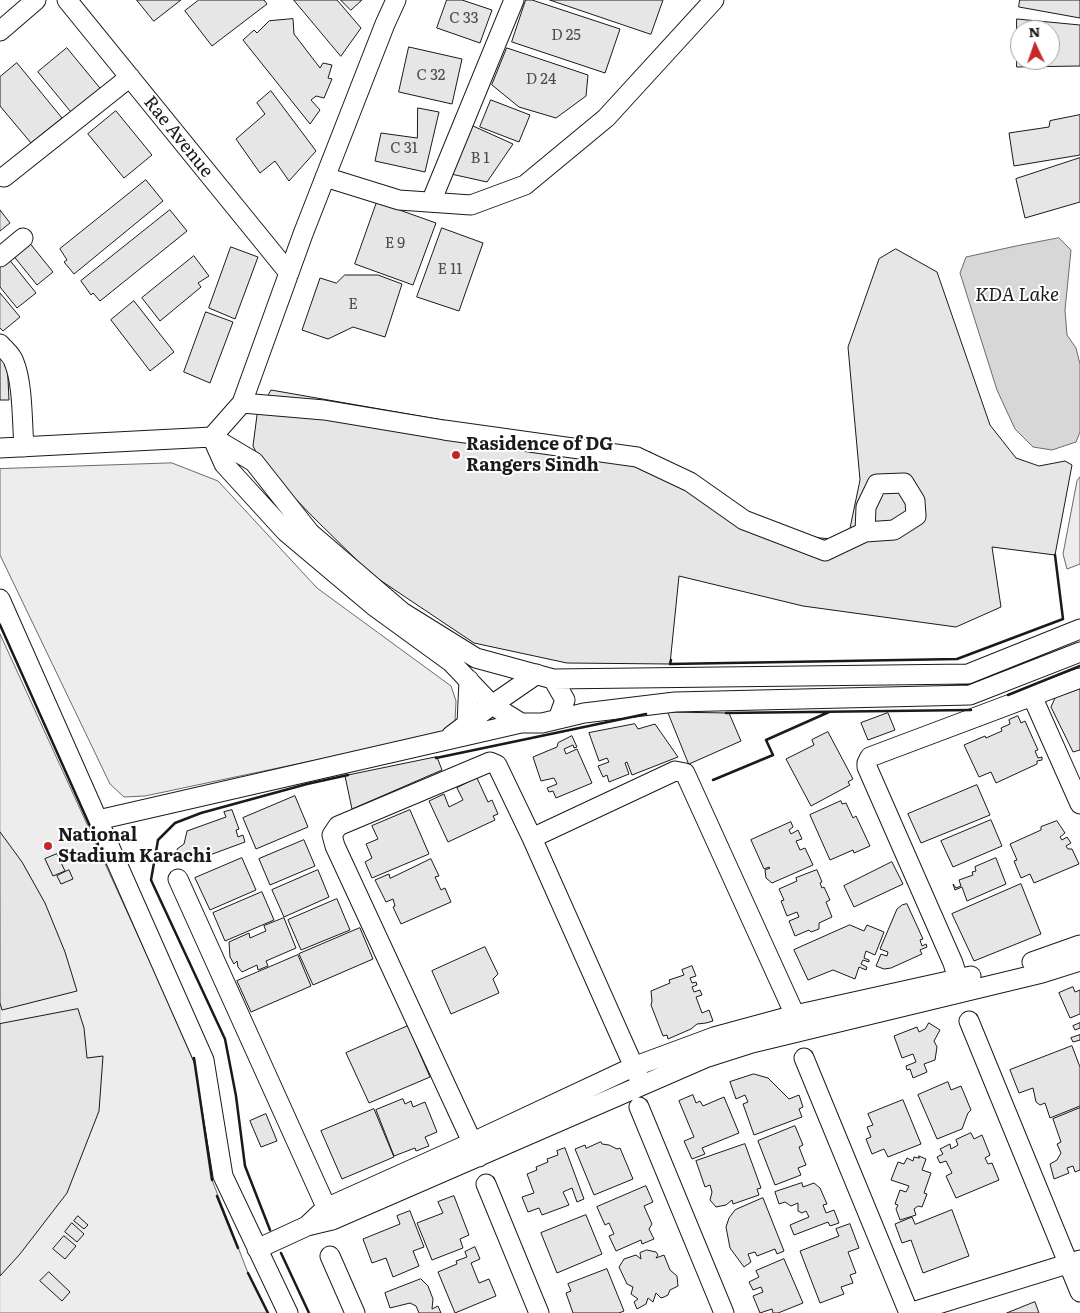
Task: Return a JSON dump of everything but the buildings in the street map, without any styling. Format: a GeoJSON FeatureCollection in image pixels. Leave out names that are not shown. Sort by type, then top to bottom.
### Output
{"type":"FeatureCollection","features":[{"type":"Feature","properties":{"kind":"street"},"geometry":{"type":"LineString","coordinates":[[0,31],[36,0]]}},
{"type":"Feature","properties":{"kind":"street","name":"Rae Avenue"},"geometry":{"type":"LineString","coordinates":[[67,0],[289,273]]}},
{"type":"Feature","properties":{"kind":"street"},"geometry":{"type":"LineString","coordinates":[[212,437],[242,403],[325,177],[396,0]]}},
{"type":"Feature","properties":{"kind":"street"},"geometry":{"type":"LineString","coordinates":[[431,202],[514,0]]}},
{"type":"Feature","properties":{"kind":"street"},"geometry":{"type":"LineString","coordinates":[[325,177],[399,200],[471,205],[525,185],[606,118],[714,0]]}},
{"type":"Feature","properties":{"kind":"street"},"geometry":{"type":"LineString","coordinates":[[4,177],[130,77]]}},
{"type":"Feature","properties":{"kind":"street"},"geometry":{"type":"LineString","coordinates":[[0,257],[23,238]]}},
{"type":"Feature","properties":{"kind":"street"},"geometry":{"type":"LineString","coordinates":[[0,344],[14,361],[16,368],[24,447]]}},
{"type":"Feature","properties":{"kind":"street"},"geometry":{"type":"LineString","coordinates":[[242,403],[324,410],[444,430],[637,457],[690,482],[744,520],[824,551],[865,532]]}},
{"type":"Feature","properties":{"kind":"street"},"geometry":{"type":"LineString","coordinates":[[212,437],[224,464],[286,532],[374,606],[451,662],[492,705],[521,723]]}},
{"type":"Feature","properties":{"kind":"street"},"geometry":{"type":"LineString","coordinates":[[0,448],[212,437],[254,462],[310,533],[402,612],[476,658],[545,676],[968,674],[1080,629]]}},
{"type":"Feature","properties":{"kind":"street"},"geometry":{"type":"LineString","coordinates":[[0,599],[204,1060],[223,1176],[288,1313]]}},
{"type":"Feature","properties":{"kind":"street"},"geometry":{"type":"LineString","coordinates":[[98,820],[521,723],[542,723],[584,712],[675,702],[970,695],[1080,652]]}},
{"type":"Feature","properties":{"kind":"street"},"geometry":{"type":"LineString","coordinates":[[444,741],[492,705],[545,676]]}},
{"type":"Feature","properties":{"kind":"street"},"geometry":{"type":"LineString","coordinates":[[545,676],[565,700],[558,719]]}},
{"type":"Feature","properties":{"kind":"street"},"geometry":{"type":"LineString","coordinates":[[959,986],[953,963],[867,767],[867,762],[870,757],[1080,678]]}},
{"type":"Feature","properties":{"kind":"street"},"geometry":{"type":"LineString","coordinates":[[467,724],[469,680]]}},
{"type":"Feature","properties":{"kind":"street"},"geometry":{"type":"LineString","coordinates":[[1032,696],[1080,804]]}},
{"type":"Feature","properties":{"kind":"street"},"geometry":{"type":"LineString","coordinates":[[476,1150],[335,846],[332,835],[338,826],[490,762],[497,765],[503,774],[642,1085]]}},
{"type":"Feature","properties":{"kind":"street"},"geometry":{"type":"LineString","coordinates":[[532,838],[675,771],[685,773],[799,1024]]}},
{"type":"Feature","properties":{"kind":"street"},"geometry":{"type":"LineString","coordinates":[[178,880],[329,1214]]}},
{"type":"Feature","properties":{"kind":"street"},"geometry":{"type":"LineString","coordinates":[[959,986],[1080,945]]}},
{"type":"Feature","properties":{"kind":"street"},"geometry":{"type":"LineString","coordinates":[[476,1150],[633,1067],[714,1037],[799,1024],[959,986],[1042,973],[1080,961]]}},
{"type":"Feature","properties":{"kind":"street"},"geometry":{"type":"LineString","coordinates":[[969,1021],[1074,1262],[1080,1292]]}},
{"type":"Feature","properties":{"kind":"street"},"geometry":{"type":"LineString","coordinates":[[257,1250],[329,1214],[476,1150],[642,1085],[705,1058],[752,1043],[799,1024]]}},
{"type":"Feature","properties":{"kind":"street"},"geometry":{"type":"LineString","coordinates":[[804,1058],[909,1313],[1074,1262]]}},
{"type":"Feature","properties":{"kind":"street"},"geometry":{"type":"LineString","coordinates":[[639,1106],[724,1313]]}},
{"type":"Feature","properties":{"kind":"street"},"geometry":{"type":"LineString","coordinates":[[486,1184],[539,1313]]}},
{"type":"Feature","properties":{"kind":"street"},"geometry":{"type":"LineString","coordinates":[[330,1256],[356,1313]]}},
{"type":"Feature","properties":{"kind":"shaded area"},"geometry":{"type":"Polygon","coordinates":[[[172,463],[218,481],[317,588],[451,686],[456,701],[455,721],[444,733],[145,796],[124,797],[110,784],[0,555],[0,469],[172,463]]]}},
{"type":"Feature","properties":{"kind":"shaded area"},"geometry":{"type":"Polygon","coordinates":[[[1080,477],[1080,564],[1067,569],[1063,554],[1077,481],[1080,477]]]}},
{"type":"Feature","properties":{"kind":"shaded area","name":"National Stadium Karachi"},"geometry":{"type":"Polygon","coordinates":[[[0,634],[194,1058],[212,1180],[248,1273],[268,1313],[0,1313],[0,634]]]}},
{"type":"Feature","properties":{"kind":"water","name":"KDA Lake"},"geometry":{"type":"Polygon","coordinates":[[[1059,238],[1071,250],[1065,310],[1067,335],[1076,348],[1080,364],[1080,432],[1076,442],[1052,450],[1033,447],[1015,429],[997,390],[960,273],[966,257],[1059,238]]]}},
{"type":"Feature","properties":{"kind":"wall"},"geometry":{"type":"LineString","coordinates":[[671,660],[670,664],[957,659],[1063,619],[1055,555]]}},
{"type":"Feature","properties":{"kind":"wall"},"geometry":{"type":"LineString","coordinates":[[0,625],[98,844]]}},
{"type":"Feature","properties":{"kind":"wall"},"geometry":{"type":"LineString","coordinates":[[1008,695],[1080,666]]}},
{"type":"Feature","properties":{"kind":"wall"},"geometry":{"type":"LineString","coordinates":[[726,713],[971,710]]}},
{"type":"Feature","properties":{"kind":"wall"},"geometry":{"type":"LineString","coordinates":[[713,780],[773,755],[766,740],[829,712]]}},
{"type":"Feature","properties":{"kind":"wall"},"geometry":{"type":"LineString","coordinates":[[436,758],[646,714]]}},
{"type":"Feature","properties":{"kind":"wall"},"geometry":{"type":"LineString","coordinates":[[270,1230],[245,1166],[236,1096],[225,1039],[151,880],[158,840],[175,823],[201,813],[307,784],[348,775]]}},
{"type":"Feature","properties":{"kind":"wall"},"geometry":{"type":"LineString","coordinates":[[194,1058],[212,1180]]}},
{"type":"Feature","properties":{"kind":"wall"},"geometry":{"type":"LineString","coordinates":[[217,1196],[238,1248]]}},
{"type":"Feature","properties":{"kind":"wall"},"geometry":{"type":"LineString","coordinates":[[281,1253],[309,1313]]}},
{"type":"Feature","properties":{"kind":"wall"},"geometry":{"type":"LineString","coordinates":[[248,1273],[268,1313]]}},
{"type":"Feature","properties":{"kind":"place","name":"Rasidence of DG Rangers Sindh"},"geometry":{"type":"Point","coordinates":[456,455]}},
{"type":"Feature","properties":{"kind":"place","name":"National Stadium Karachi"},"geometry":{"type":"Point","coordinates":[48,846]}}]}
